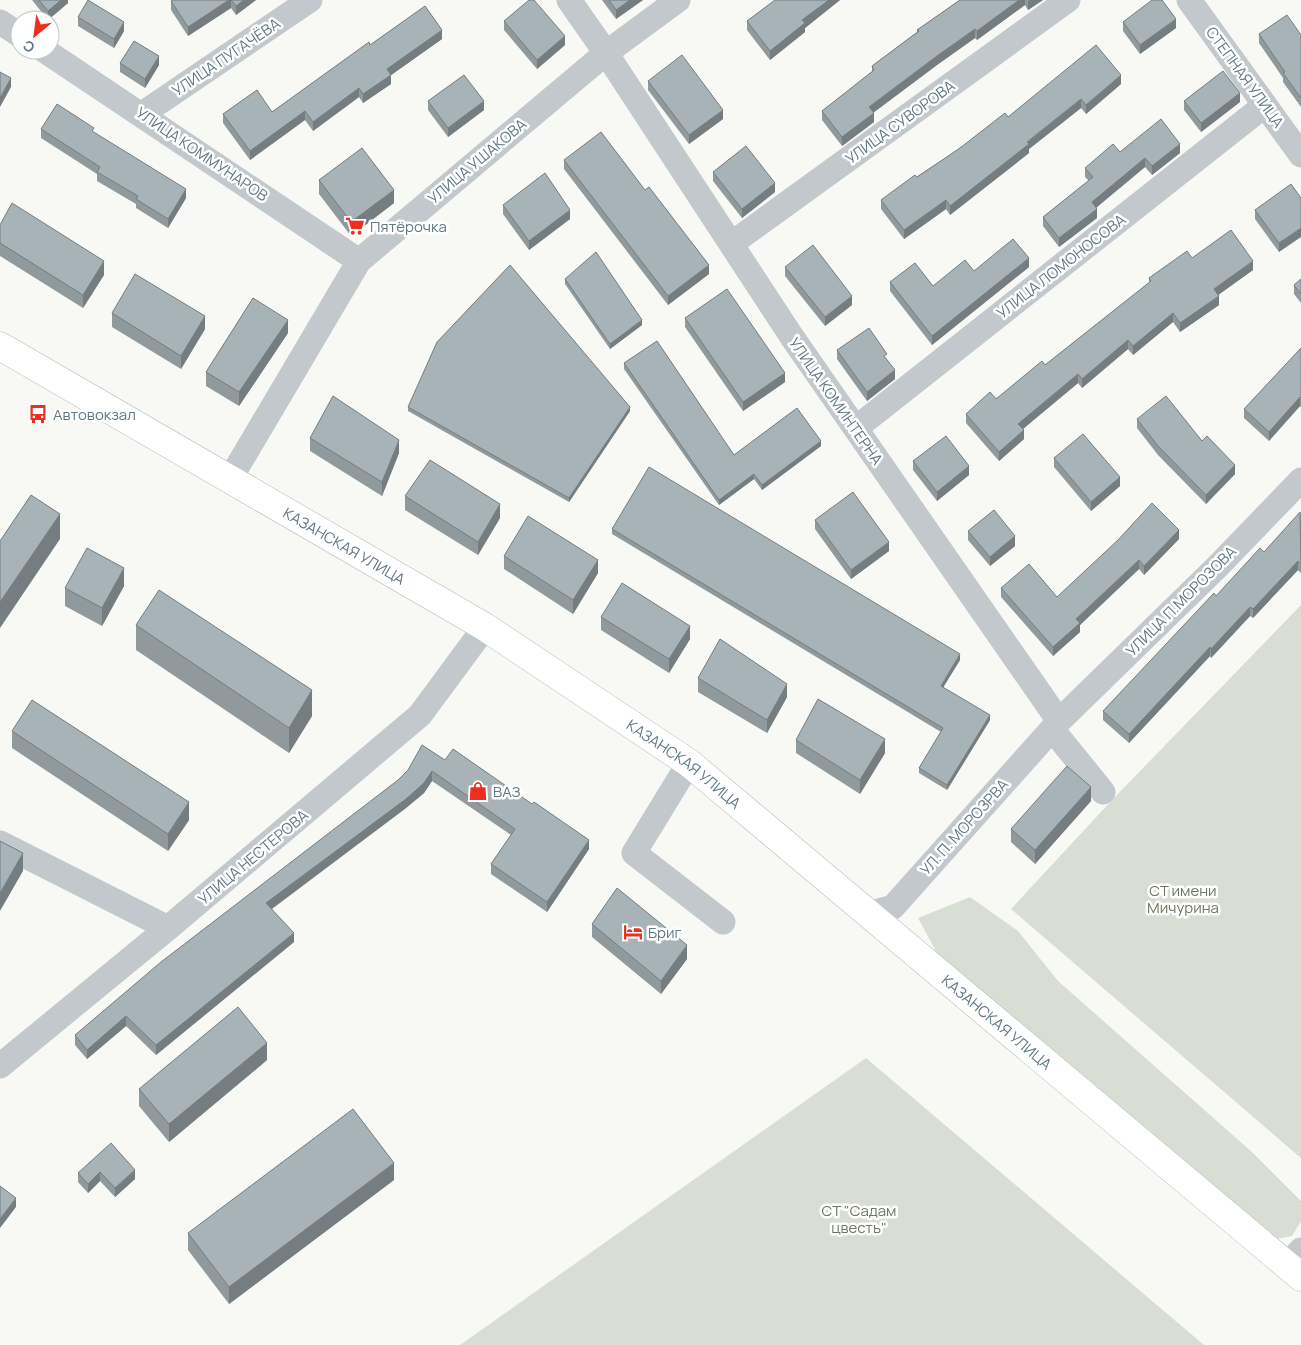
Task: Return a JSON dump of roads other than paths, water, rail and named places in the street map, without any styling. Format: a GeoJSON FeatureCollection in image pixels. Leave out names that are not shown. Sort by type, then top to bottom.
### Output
{"type":"FeatureCollection","features":[{"type":"Feature","properties":{"kind":"highway","name":"КАЗАНСКАЯ УЛИЦА"},"geometry":{"type":"LineString","coordinates":[[0,346],[485,627],[689,763],[868,914],[1296,1264]]}},
{"type":"Feature","properties":{"kind":"street","name":"УЛИЦА ПУГАЧЁВА"},"geometry":{"type":"LineString","coordinates":[[142,114],[310,0]]}},
{"type":"Feature","properties":{"kind":"street","name":"УЛИЦА КОМИНТЕРНА"},"geometry":{"type":"LineString","coordinates":[[569,0],[606,53],[792,338],[856,428],[1103,792]]}},
{"type":"Feature","properties":{"kind":"street","name":"УЛИЦА УШАКОВА"},"geometry":{"type":"LineString","coordinates":[[230,479],[359,261],[606,53],[678,0]]}},
{"type":"Feature","properties":{"kind":"street","name":"УЛИЦА СУВОРОВА"},"geometry":{"type":"LineString","coordinates":[[731,244],[1068,0]]}},
{"type":"Feature","properties":{"kind":"street","name":"СТЕПНАЯ УЛИЦА"},"geometry":{"type":"LineString","coordinates":[[1189,0],[1301,155]]}},
{"type":"Feature","properties":{"kind":"street","name":"УЛИЦА КОММУНАРОВ"},"geometry":{"type":"LineString","coordinates":[[59,60],[359,261]]}},
{"type":"Feature","properties":{"kind":"street","name":"УЛИЦА ЛОМОНОСОВА"},"geometry":{"type":"LineString","coordinates":[[856,428],[1265,105]]}},
{"type":"Feature","properties":{"kind":"street","name":"УЛИЦА П.МОРОЗОВА"},"geometry":{"type":"LineString","coordinates":[[1056,725],[1217,567],[1301,480]]}},
{"type":"Feature","properties":{"kind":"street","name":"УЛИЦА НЕСТЕРОВА"},"geometry":{"type":"LineString","coordinates":[[0,1066],[168,928],[420,715],[485,627]]}},
{"type":"Feature","properties":{"kind":"street","name":"УЛ. П. МОРОЗРВА"},"geometry":{"type":"LineString","coordinates":[[868,914],[893,906],[1056,725]]}},
{"type":"Feature","properties":{"kind":"street"},"geometry":{"type":"LineString","coordinates":[[689,763],[634,853],[723,922]]}},
{"type":"Feature","properties":{"kind":"street"},"geometry":{"type":"LineString","coordinates":[[0,843],[168,928]]}},
{"type":"Feature","properties":{"kind":"place","name":"Пятёрочка"},"geometry":{"type":"Point","coordinates":[355,226]}},
{"type":"Feature","properties":{"kind":"place","name":"Автовокзал"},"geometry":{"type":"Point","coordinates":[38,414]}},
{"type":"Feature","properties":{"kind":"place","name":"ВАЗ"},"geometry":{"type":"Point","coordinates":[478,791]}},
{"type":"Feature","properties":{"kind":"place","name":"Бриг"},"geometry":{"type":"Point","coordinates":[633,932]}},
{"type":"Feature","properties":{"kind":"park label","name":"СТ имени Мичурина"},"geometry":{"type":"Point","coordinates":[1183,898]}},
{"type":"Feature","properties":{"kind":"park label","name":"СТ \"Садам цвесть\""},"geometry":{"type":"Point","coordinates":[859,1218]}}]}
